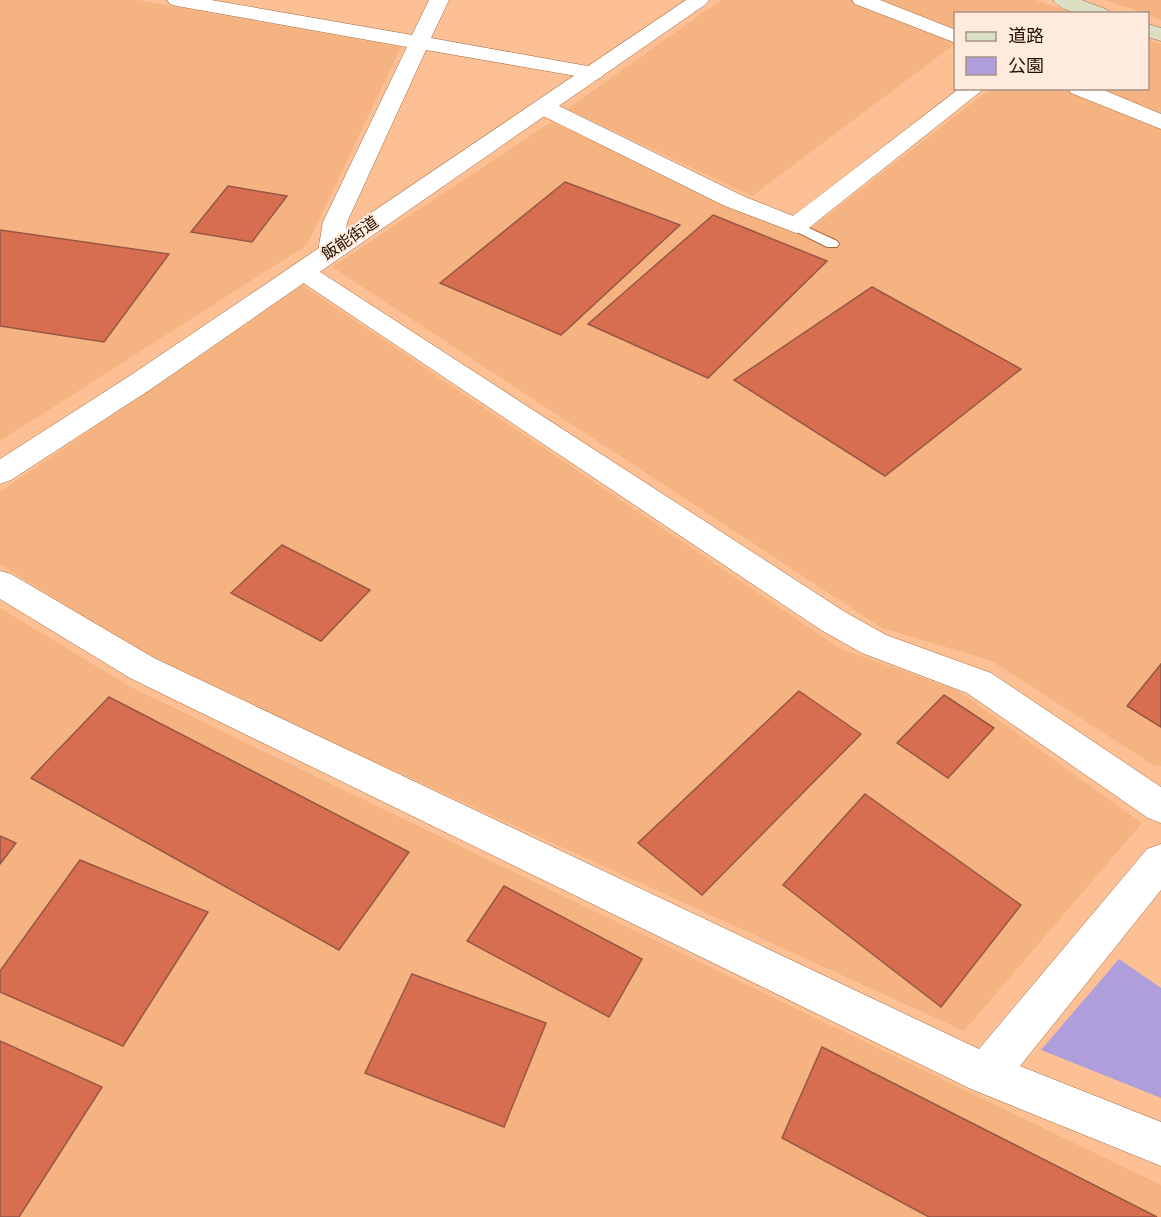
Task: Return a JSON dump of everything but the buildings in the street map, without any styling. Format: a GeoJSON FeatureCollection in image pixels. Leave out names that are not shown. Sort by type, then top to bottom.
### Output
{"type":"FeatureCollection","features":[{"type":"Feature","properties":{"kind":"main road"},"geometry":{"type":"LineString","coordinates":[[1063,0],[1096,12]]}},
{"type":"Feature","properties":{"kind":"street"},"geometry":{"type":"LineString","coordinates":[[177,0],[593,73]]}},
{"type":"Feature","properties":{"kind":"street"},"geometry":{"type":"LineString","coordinates":[[331,251],[335,222],[439,0]]}},
{"type":"Feature","properties":{"kind":"street","name":"飯能街道"},"geometry":{"type":"LineString","coordinates":[[0,473],[141,382],[699,0]]}},
{"type":"Feature","properties":{"kind":"street"},"geometry":{"type":"LineString","coordinates":[[862,0],[954,37]]}},
{"type":"Feature","properties":{"kind":"street"},"geometry":{"type":"LineString","coordinates":[[543,107],[734,201],[796,226],[971,90]]}},
{"type":"Feature","properties":{"kind":"street"},"geometry":{"type":"LineString","coordinates":[[1084,90],[1161,122]]}},
{"type":"Feature","properties":{"kind":"street"},"geometry":{"type":"LineString","coordinates":[[302,271],[833,621],[874,644],[979,683],[1161,807]]}},
{"type":"Feature","properties":{"kind":"street"},"geometry":{"type":"LineString","coordinates":[[0,583],[142,668],[986,1074],[1161,1144]]}},
{"type":"Feature","properties":{"kind":"street"},"geometry":{"type":"LineString","coordinates":[[986,1074],[1161,861]]}},
{"type":"Feature","properties":{"kind":"lane"},"geometry":{"type":"LineString","coordinates":[[796,226],[832,244]]}},
{"type":"Feature","properties":{"kind":"shaded area"},"geometry":{"type":"Polygon","coordinates":[[[0,0],[137,0],[401,47],[307,245],[0,441],[0,0]]]}},
{"type":"Feature","properties":{"kind":"shaded area"},"geometry":{"type":"Polygon","coordinates":[[[721,0],[1035,0],[1070,12],[954,12],[954,45],[752,196],[567,109],[721,0]]]}},
{"type":"Feature","properties":{"kind":"shaded area"},"geometry":{"type":"Polygon","coordinates":[[[1104,0],[1161,0],[1161,20],[1149,14],[1149,12],[1142,12],[1104,0]]]}},
{"type":"Feature","properties":{"kind":"shaded area"},"geometry":{"type":"Polygon","coordinates":[[[1149,40],[1161,44],[1161,114],[1100,90],[1149,90],[1149,40]]]}},
{"type":"Feature","properties":{"kind":"shaded area"},"geometry":{"type":"Polygon","coordinates":[[[989,90],[1066,90],[1161,128],[1161,766],[1155,766],[992,661],[882,628],[332,267],[551,122],[801,236],[989,90]]]}},
{"type":"Feature","properties":{"kind":"shaded area"},"geometry":{"type":"Polygon","coordinates":[[[302,285],[841,649],[957,690],[1142,823],[964,1031],[150,659],[0,564],[0,492],[302,285]]]}},
{"type":"Feature","properties":{"kind":"shaded area"},"geometry":{"type":"Polygon","coordinates":[[[0,608],[131,687],[1161,1185],[1161,1217],[0,1217],[0,608]]]}},
{"type":"Feature","properties":{"kind":"green space"},"geometry":{"type":"Polygon","coordinates":[[[1119,959],[1161,988],[1161,1098],[1041,1050],[1119,959]]]}}]}
